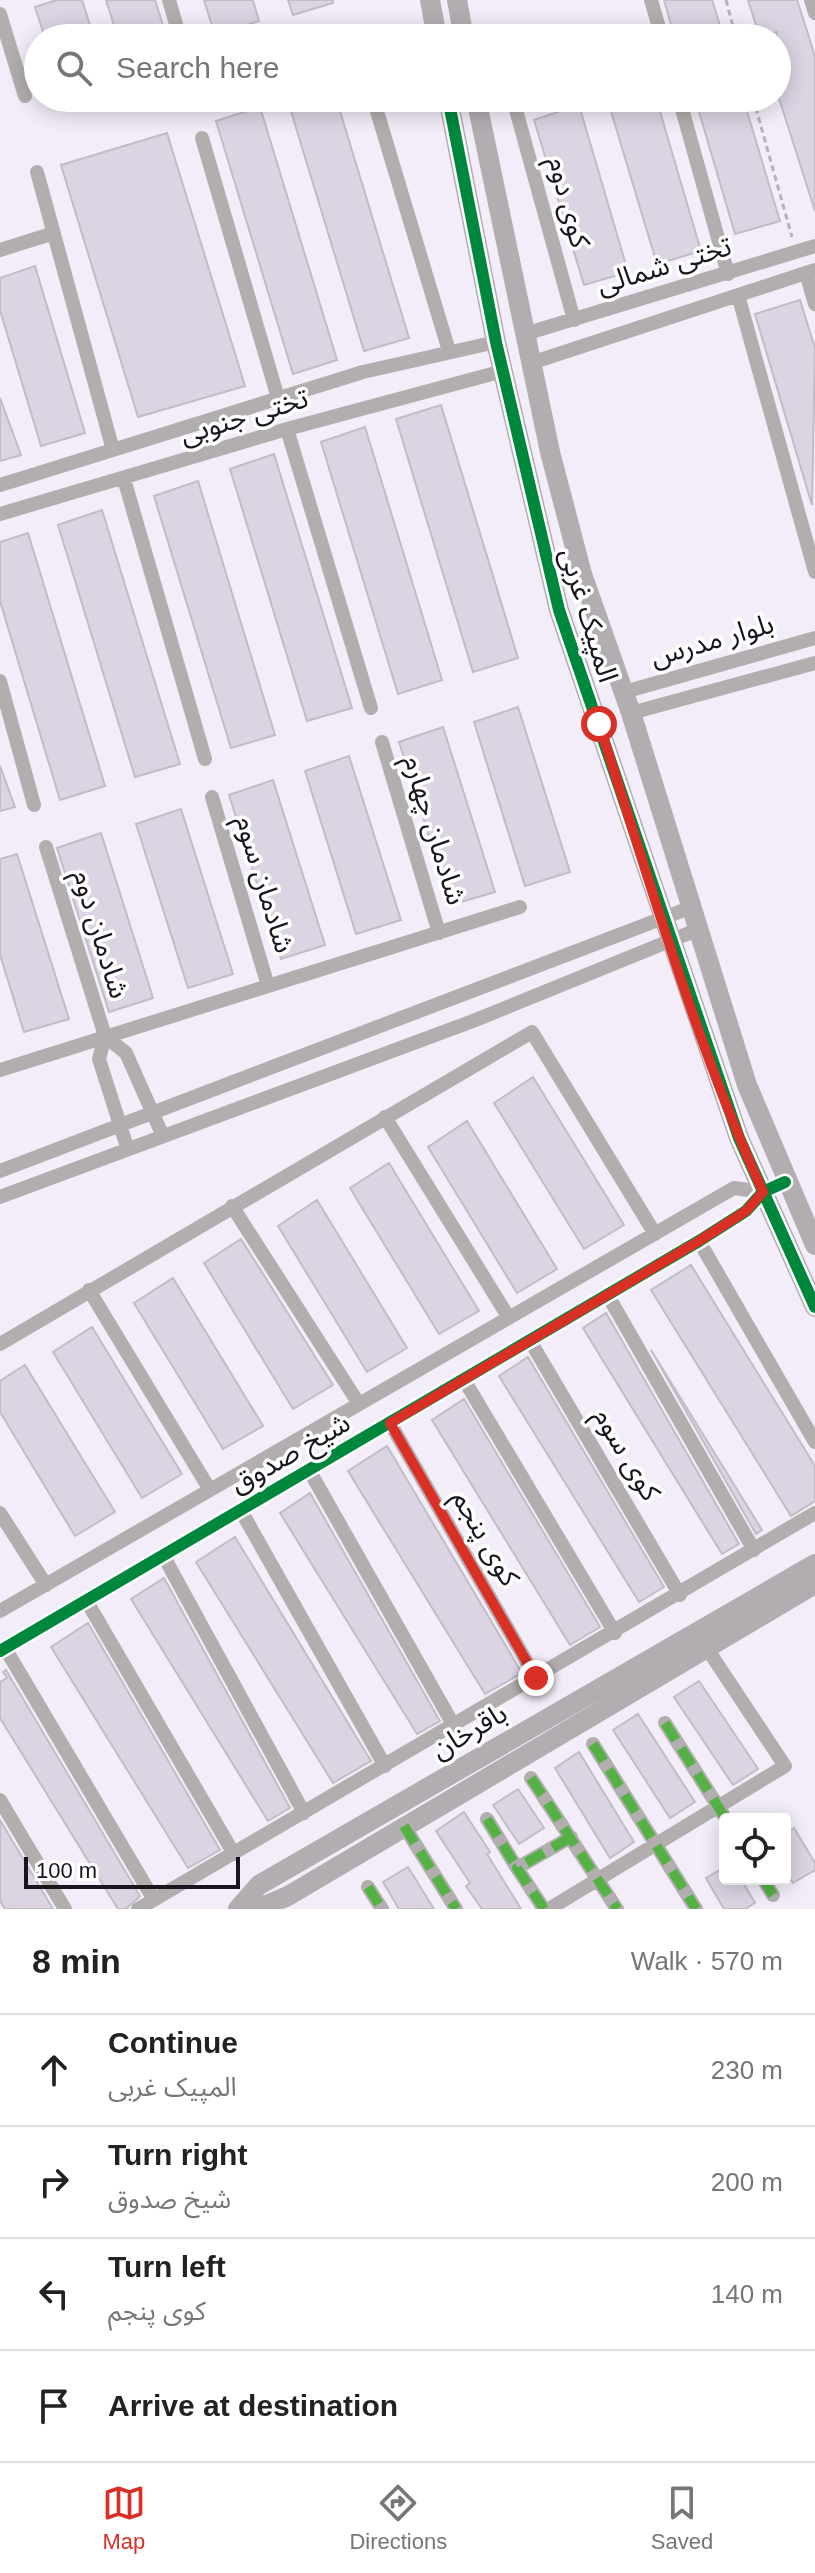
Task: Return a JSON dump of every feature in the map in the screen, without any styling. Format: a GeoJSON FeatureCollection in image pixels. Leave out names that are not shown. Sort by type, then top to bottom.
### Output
{"type":"FeatureCollection","features":[{"type":"Feature","properties":{"kind":"street"},"geometry":{"type":"LineString","coordinates":[[169,0],[176,24]]}},
{"type":"Feature","properties":{"kind":"street"},"geometry":{"type":"LineString","coordinates":[[430,0],[434,24]]}},
{"type":"Feature","properties":{"kind":"street"},"geometry":{"type":"LineString","coordinates":[[457,0],[461,24]]}},
{"type":"Feature","properties":{"kind":"street"},"geometry":{"type":"LineString","coordinates":[[651,0],[658,24]]}},
{"type":"Feature","properties":{"kind":"street"},"geometry":{"type":"LineString","coordinates":[[811,0],[815,13]]}},
{"type":"Feature","properties":{"kind":"street"},"geometry":{"type":"LineString","coordinates":[[0,14],[4,44],[24,94]]}},
{"type":"Feature","properties":{"kind":"street"},"geometry":{"type":"LineString","coordinates":[[377,112],[449,351]]}},
{"type":"Feature","properties":{"kind":"street","name":"المپیک غربی"},"geometry":{"type":"LineString","coordinates":[[451,112],[496,342],[559,610],[739,1138],[815,1307]]}},
{"type":"Feature","properties":{"kind":"street","name":"المپیک غربی"},"geometry":{"type":"LineString","coordinates":[[479,112],[528,333],[550,452],[578,559],[631,713],[747,1085],[785,1182],[815,1245]]}},
{"type":"Feature","properties":{"kind":"street","name":"کوی دوم"},"geometry":{"type":"LineString","coordinates":[[517,112],[574,320]]}},
{"type":"Feature","properties":{"kind":"street"},"geometry":{"type":"LineString","coordinates":[[683,112],[728,274]]}},
{"type":"Feature","properties":{"kind":"street"},"geometry":{"type":"LineString","coordinates":[[202,138],[278,398]]}},
{"type":"Feature","properties":{"kind":"street"},"geometry":{"type":"LineString","coordinates":[[37,172],[113,450]]}},
{"type":"Feature","properties":{"kind":"street"},"geometry":{"type":"LineString","coordinates":[[0,250],[54,233]]}},
{"type":"Feature","properties":{"kind":"street","name":"تختی شمالی"},"geometry":{"type":"LineString","coordinates":[[528,333],[815,246]]}},
{"type":"Feature","properties":{"kind":"street"},"geometry":{"type":"LineString","coordinates":[[811,272],[815,304]]}},
{"type":"Feature","properties":{"kind":"street","name":"تختی شمالی"},"geometry":{"type":"LineString","coordinates":[[534,362],[811,272]]}},
{"type":"Feature","properties":{"kind":"street"},"geometry":{"type":"LineString","coordinates":[[738,295],[815,572]]}},
{"type":"Feature","properties":{"kind":"street"},"geometry":{"type":"LineString","coordinates":[[496,342],[528,333]]}},
{"type":"Feature","properties":{"kind":"street","name":"تختی جنوبی"},"geometry":{"type":"LineString","coordinates":[[0,485],[373,369],[496,342]]}},
{"type":"Feature","properties":{"kind":"street"},"geometry":{"type":"LineString","coordinates":[[503,371],[534,362]]}},
{"type":"Feature","properties":{"kind":"street","name":"تختی جنوبی"},"geometry":{"type":"LineString","coordinates":[[0,514],[287,429],[503,371]]}},
{"type":"Feature","properties":{"kind":"street"},"geometry":{"type":"LineString","coordinates":[[287,429],[371,708]]}},
{"type":"Feature","properties":{"kind":"street"},"geometry":{"type":"LineString","coordinates":[[124,479],[205,759]]}},
{"type":"Feature","properties":{"kind":"street","name":"بلوار مدرس"},"geometry":{"type":"LineString","coordinates":[[624,692],[815,638]]}},
{"type":"Feature","properties":{"kind":"street","name":"بلوار مدرس"},"geometry":{"type":"LineString","coordinates":[[631,713],[815,663]]}},
{"type":"Feature","properties":{"kind":"street"},"geometry":{"type":"LineString","coordinates":[[0,681],[34,805]]}},
{"type":"Feature","properties":{"kind":"street"},"geometry":{"type":"LineString","coordinates":[[591,702],[624,692]]}},
{"type":"Feature","properties":{"kind":"street"},"geometry":{"type":"LineString","coordinates":[[599,724],[631,713]]}},
{"type":"Feature","properties":{"kind":"street","name":"شادمان چهارم"},"geometry":{"type":"LineString","coordinates":[[382,742],[439,933]]}},
{"type":"Feature","properties":{"kind":"street","name":"شادمان سوم"},"geometry":{"type":"LineString","coordinates":[[212,797],[268,986]]}},
{"type":"Feature","properties":{"kind":"street","name":"شادمان دوم"},"geometry":{"type":"LineString","coordinates":[[46,847],[105,1036]]}},
{"type":"Feature","properties":{"kind":"street"},"geometry":{"type":"LineString","coordinates":[[0,1070],[520,907]]}},
{"type":"Feature","properties":{"kind":"street"},"geometry":{"type":"LineString","coordinates":[[0,1171],[692,907]]}},
{"type":"Feature","properties":{"kind":"street"},"geometry":{"type":"LineString","coordinates":[[0,1197],[127,1147],[473,1021],[699,929]]}},
{"type":"Feature","properties":{"kind":"street"},"geometry":{"type":"LineString","coordinates":[[0,1344],[532,1032],[655,1234]]}},
{"type":"Feature","properties":{"kind":"street"},"geometry":{"type":"LineString","coordinates":[[105,1036],[126,1053],[162,1134]]}},
{"type":"Feature","properties":{"kind":"street"},"geometry":{"type":"LineString","coordinates":[[105,1036],[99,1059],[127,1147]]}},
{"type":"Feature","properties":{"kind":"street"},"geometry":{"type":"LineString","coordinates":[[385,1117],[509,1318]]}},
{"type":"Feature","properties":{"kind":"street"},"geometry":{"type":"LineString","coordinates":[[763,1192],[785,1182]]}},
{"type":"Feature","properties":{"kind":"street","name":"شیخ صدوق"},"geometry":{"type":"LineString","coordinates":[[0,1611],[734,1188],[763,1192]]}},
{"type":"Feature","properties":{"kind":"street","name":"شیخ صدوق"},"geometry":{"type":"LineString","coordinates":[[3,1649],[699,1241],[746,1211],[763,1192]]}},
{"type":"Feature","properties":{"kind":"street"},"geometry":{"type":"LineString","coordinates":[[232,1206],[359,1404]]}},
{"type":"Feature","properties":{"kind":"street"},"geometry":{"type":"LineString","coordinates":[[699,1241],[815,1442]]}},
{"type":"Feature","properties":{"kind":"street"},"geometry":{"type":"LineString","coordinates":[[89,1290],[210,1490]]}},
{"type":"Feature","properties":{"kind":"street"},"geometry":{"type":"LineString","coordinates":[[607,1294],[754,1550]]}},
{"type":"Feature","properties":{"kind":"street","name":"کوی سوم"},"geometry":{"type":"LineString","coordinates":[[529,1339],[680,1595]]}},
{"type":"Feature","properties":{"kind":"street"},"geometry":{"type":"LineString","coordinates":[[463,1378],[615,1633]]}},
{"type":"Feature","properties":{"kind":"street","name":"کوی پنجم"},"geometry":{"type":"LineString","coordinates":[[390,1423],[536,1678]]}},
{"type":"Feature","properties":{"kind":"street"},"geometry":{"type":"LineString","coordinates":[[309,1470],[454,1726]]}},
{"type":"Feature","properties":{"kind":"street"},"geometry":{"type":"LineString","coordinates":[[240,1509],[385,1766]]}},
{"type":"Feature","properties":{"kind":"street"},"geometry":{"type":"LineString","coordinates":[[0,1513],[46,1585]]}},
{"type":"Feature","properties":{"kind":"street"},"geometry":{"type":"LineString","coordinates":[[138,1909],[680,1595],[815,1513]]}},
{"type":"Feature","properties":{"kind":"street"},"geometry":{"type":"LineString","coordinates":[[163,1555],[304,1813]]}},
{"type":"Feature","properties":{"kind":"street","name":"باقرخان"},"geometry":{"type":"LineString","coordinates":[[238,1909],[268,1880],[815,1564]]}},
{"type":"Feature","properties":{"kind":"street","name":"باقرخان"},"geometry":{"type":"LineString","coordinates":[[268,1880],[266,1908],[292,1902],[404,1826],[815,1584]]}},
{"type":"Feature","properties":{"kind":"street"},"geometry":{"type":"LineString","coordinates":[[86,1600],[234,1854]]}},
{"type":"Feature","properties":{"kind":"street"},"geometry":{"type":"LineString","coordinates":[[665,1723],[722,1813],[785,1766],[706,1647]]}},
{"type":"Feature","properties":{"kind":"street"},"geometry":{"type":"LineString","coordinates":[[3,1649],[154,1900]]}},
{"type":"Feature","properties":{"kind":"street"},"geometry":{"type":"LineString","coordinates":[[593,1744],[696,1909]]}},
{"type":"Feature","properties":{"kind":"street"},"geometry":{"type":"LineString","coordinates":[[531,1778],[617,1909]]}},
{"type":"Feature","properties":{"kind":"street"},"geometry":{"type":"LineString","coordinates":[[0,1800],[65,1909]]}},
{"type":"Feature","properties":{"kind":"street"},"geometry":{"type":"LineString","coordinates":[[487,1819],[546,1909],[656,1844],[719,1814]]}},
{"type":"Feature","properties":{"kind":"street"},"geometry":{"type":"LineString","coordinates":[[404,1826],[454,1908]]}},
{"type":"Feature","properties":{"kind":"street"},"geometry":{"type":"LineString","coordinates":[[517,1868],[571,1837]]}},
{"type":"Feature","properties":{"kind":"street"},"geometry":{"type":"LineString","coordinates":[[268,1880],[292,1902]]}},
{"type":"Feature","properties":{"kind":"street"},"geometry":{"type":"LineString","coordinates":[[767,1885],[773,1895]]}},
{"type":"Feature","properties":{"kind":"street"},"geometry":{"type":"LineString","coordinates":[[368,1887],[382,1909]]}},
{"type":"Feature","properties":{"kind":"path"},"geometry":{"type":"LineString","coordinates":[[726,0],[732,24]]}},
{"type":"Feature","properties":{"kind":"path"},"geometry":{"type":"LineString","coordinates":[[757,112],[797,252]]}},
{"type":"Feature","properties":{"kind":"building"},"geometry":{"type":"Polygon","coordinates":[[[57,0],[82,0],[90,24],[40,24],[35,7],[57,0]]]}},
{"type":"Feature","properties":{"kind":"building"},"geometry":{"type":"Polygon","coordinates":[[[106,0],[155,0],[163,24],[114,24],[106,0]]]}},
{"type":"Feature","properties":{"kind":"building"},"geometry":{"type":"Polygon","coordinates":[[[204,0],[253,0],[259,21],[212,24],[204,0]]]}},
{"type":"Feature","properties":{"kind":"building"},"geometry":{"type":"Polygon","coordinates":[[[288,0],[333,0],[333,3],[293,15],[288,0]]]}},
{"type":"Feature","properties":{"kind":"building"},"geometry":{"type":"Polygon","coordinates":[[[664,0],[712,0],[720,24],[671,24],[664,0]]]}},
{"type":"Feature","properties":{"kind":"building"},"geometry":{"type":"Polygon","coordinates":[[[748,0],[797,0],[815,57],[815,211],[783,112],[791,112],[791,24],[756,24],[748,0]]]}},
{"type":"Feature","properties":{"kind":"building"},"geometry":{"type":"Polygon","coordinates":[[[244,112],[262,112],[337,360],[293,374],[216,121],[244,112]]]}},
{"type":"Feature","properties":{"kind":"building"},"geometry":{"type":"Polygon","coordinates":[[[291,112],[340,112],[409,338],[364,351],[291,112]]]}},
{"type":"Feature","properties":{"kind":"building"},"geometry":{"type":"Polygon","coordinates":[[[558,112],[581,112],[628,272],[584,285],[534,120],[558,112]]]}},
{"type":"Feature","properties":{"kind":"building"},"geometry":{"type":"Polygon","coordinates":[[[611,112],[660,112],[701,251],[657,264],[611,112]]]}},
{"type":"Feature","properties":{"kind":"building"},"geometry":{"type":"Polygon","coordinates":[[[699,112],[747,112],[780,221],[735,234],[699,112]]]}},
{"type":"Feature","properties":{"kind":"building"},"geometry":{"type":"Polygon","coordinates":[[[167,133],[245,386],[138,417],[61,165],[167,133]]]}},
{"type":"Feature","properties":{"kind":"building"},"geometry":{"type":"Polygon","coordinates":[[[35,266],[85,433],[41,446],[0,310],[0,278],[35,266]]]}},
{"type":"Feature","properties":{"kind":"building"},"geometry":{"type":"Polygon","coordinates":[[[800,300],[815,348],[812,505],[755,314],[800,300]]]}},
{"type":"Feature","properties":{"kind":"building"},"geometry":{"type":"Polygon","coordinates":[[[0,398],[21,455],[0,461],[0,398]]]}},
{"type":"Feature","properties":{"kind":"building"},"geometry":{"type":"Polygon","coordinates":[[[441,405],[518,658],[473,672],[396,419],[441,405]]]}},
{"type":"Feature","properties":{"kind":"building"},"geometry":{"type":"Polygon","coordinates":[[[365,427],[442,680],[398,694],[321,442],[365,427]]]}},
{"type":"Feature","properties":{"kind":"building"},"geometry":{"type":"Polygon","coordinates":[[[274,454],[352,708],[307,721],[230,469],[274,454]]]}},
{"type":"Feature","properties":{"kind":"building"},"geometry":{"type":"Polygon","coordinates":[[[198,481],[275,735],[231,748],[154,496],[198,481]]]}},
{"type":"Feature","properties":{"kind":"building"},"geometry":{"type":"Polygon","coordinates":[[[102,510],[180,764],[135,777],[58,525],[102,510]]]}},
{"type":"Feature","properties":{"kind":"building"},"geometry":{"type":"Polygon","coordinates":[[[28,533],[105,786],[60,800],[0,601],[0,542],[28,533]]]}},
{"type":"Feature","properties":{"kind":"building"},"geometry":{"type":"Polygon","coordinates":[[[518,707],[570,872],[525,886],[474,722],[518,707]]]}},
{"type":"Feature","properties":{"kind":"building"},"geometry":{"type":"Polygon","coordinates":[[[443,727],[495,892],[451,905],[399,742],[443,727]]]}},
{"type":"Feature","properties":{"kind":"building"},"geometry":{"type":"Polygon","coordinates":[[[349,756],[401,920],[356,934],[305,771],[349,756]]]}},
{"type":"Feature","properties":{"kind":"building"},"geometry":{"type":"Polygon","coordinates":[[[0,766],[15,807],[0,811],[0,766]]]}},
{"type":"Feature","properties":{"kind":"building"},"geometry":{"type":"Polygon","coordinates":[[[273,780],[325,945],[281,959],[229,795],[273,780]]]}},
{"type":"Feature","properties":{"kind":"building"},"geometry":{"type":"Polygon","coordinates":[[[181,809],[233,974],[188,988],[136,824],[181,809]]]}},
{"type":"Feature","properties":{"kind":"building"},"geometry":{"type":"Polygon","coordinates":[[[101,833],[153,998],[109,1012],[57,848],[101,833]]]}},
{"type":"Feature","properties":{"kind":"building"},"geometry":{"type":"Polygon","coordinates":[[[17,854],[69,1019],[24,1032],[0,955],[0,859],[17,854]]]}},
{"type":"Feature","properties":{"kind":"building"},"geometry":{"type":"Polygon","coordinates":[[[533,1077],[624,1225],[584,1249],[494,1103],[533,1077]]]}},
{"type":"Feature","properties":{"kind":"building"},"geometry":{"type":"Polygon","coordinates":[[[467,1121],[557,1269],[517,1293],[428,1147],[467,1121]]]}},
{"type":"Feature","properties":{"kind":"building"},"geometry":{"type":"Polygon","coordinates":[[[389,1163],[479,1311],[439,1334],[350,1188],[389,1163]]]}},
{"type":"Feature","properties":{"kind":"building"},"geometry":{"type":"Polygon","coordinates":[[[317,1200],[407,1348],[367,1372],[278,1226],[317,1200]]]}},
{"type":"Feature","properties":{"kind":"building"},"geometry":{"type":"Polygon","coordinates":[[[241,1239],[333,1385],[293,1409],[204,1263],[241,1239]]]}},
{"type":"Feature","properties":{"kind":"building"},"geometry":{"type":"Polygon","coordinates":[[[691,1265],[815,1466],[815,1501],[791,1516],[651,1290],[691,1265]]]}},
{"type":"Feature","properties":{"kind":"building"},"geometry":{"type":"Polygon","coordinates":[[[173,1278],[263,1426],[223,1449],[134,1303],[173,1278]]]}},
{"type":"Feature","properties":{"kind":"building"},"geometry":{"type":"Polygon","coordinates":[[[606,1313],[739,1544],[722,1554],[583,1328],[606,1313]]]}},
{"type":"Feature","properties":{"kind":"building"},"geometry":{"type":"Polygon","coordinates":[[[92,1327],[182,1474],[142,1498],[53,1352],[92,1327]]]}},
{"type":"Feature","properties":{"kind":"building"},"geometry":{"type":"Polygon","coordinates":[[[651,1350],[762,1530],[756,1534],[651,1350]]]}},
{"type":"Feature","properties":{"kind":"building"},"geometry":{"type":"Polygon","coordinates":[[[528,1357],[664,1587],[639,1602],[499,1376],[528,1357]]]}},
{"type":"Feature","properties":{"kind":"building"},"geometry":{"type":"Polygon","coordinates":[[[25,1365],[115,1512],[75,1536],[0,1412],[0,1381],[25,1365]]]}},
{"type":"Feature","properties":{"kind":"building"},"geometry":{"type":"Polygon","coordinates":[[[464,1399],[600,1627],[570,1645],[432,1420],[464,1399]]]}},
{"type":"Feature","properties":{"kind":"building"},"geometry":{"type":"Polygon","coordinates":[[[387,1446],[522,1673],[485,1694],[348,1471],[387,1446]]]}},
{"type":"Feature","properties":{"kind":"building"},"geometry":{"type":"Polygon","coordinates":[[[310,1493],[440,1721],[417,1734],[280,1513],[310,1493]]]}},
{"type":"Feature","properties":{"kind":"building"},"geometry":{"type":"Polygon","coordinates":[[[235,1537],[371,1761],[333,1783],[196,1562],[235,1537]]]}},
{"type":"Feature","properties":{"kind":"building"},"geometry":{"type":"Polygon","coordinates":[[[164,1578],[290,1808],[268,1821],[131,1599],[164,1578]]]}},
{"type":"Feature","properties":{"kind":"building"},"geometry":{"type":"Polygon","coordinates":[[[88,1623],[220,1850],[188,1868],[51,1647],[88,1623]]]}},
{"type":"Feature","properties":{"kind":"building"},"geometry":{"type":"Polygon","coordinates":[[[6,1670],[140,1896],[126,1909],[118,1909],[0,1718],[0,1682],[7,1678],[3,1672],[6,1670]]]}},
{"type":"Feature","properties":{"kind":"building"},"geometry":{"type":"Polygon","coordinates":[[[699,1681],[758,1769],[733,1785],[674,1697],[699,1681]]]}},
{"type":"Feature","properties":{"kind":"building"},"geometry":{"type":"Polygon","coordinates":[[[638,1714],[695,1802],[670,1818],[613,1730],[638,1714]]]}},
{"type":"Feature","properties":{"kind":"building"},"geometry":{"type":"Polygon","coordinates":[[[579,1752],[634,1842],[610,1858],[555,1768],[579,1752]]]}},
{"type":"Feature","properties":{"kind":"building"},"geometry":{"type":"Polygon","coordinates":[[[518,1789],[544,1828],[519,1844],[493,1805],[518,1789]]]}},
{"type":"Feature","properties":{"kind":"building"},"geometry":{"type":"Polygon","coordinates":[[[464,1812],[521,1909],[482,1909],[466,1886],[470,1883],[436,1831],[464,1812]]]}},
{"type":"Feature","properties":{"kind":"building"},"geometry":{"type":"Polygon","coordinates":[[[0,1820],[53,1909],[5,1909],[0,1901],[0,1820]]]}},
{"type":"Feature","properties":{"kind":"building"},"geometry":{"type":"Polygon","coordinates":[[[794,1828],[815,1863],[815,1870],[793,1883],[791,1880],[791,1830],[794,1828]]]}},
{"type":"Feature","properties":{"kind":"building"},"geometry":{"type":"Polygon","coordinates":[[[408,1867],[434,1909],[399,1909],[383,1882],[408,1867]]]}},
{"type":"Feature","properties":{"kind":"building"},"geometry":{"type":"Polygon","coordinates":[[[719,1870],[719,1885],[744,1885],[755,1903],[745,1909],[724,1909],[706,1878],[719,1870]]]}},
{"type":"Feature","properties":{"kind":"marked path"},"geometry":{"type":"LineString","coordinates":[[665,1723],[722,1813]]}},
{"type":"Feature","properties":{"kind":"marked path"},"geometry":{"type":"LineString","coordinates":[[593,1744],[696,1909]]}},
{"type":"Feature","properties":{"kind":"marked path"},"geometry":{"type":"LineString","coordinates":[[531,1778],[617,1909]]}},
{"type":"Feature","properties":{"kind":"marked path"},"geometry":{"type":"LineString","coordinates":[[487,1819],[517,1868]]}},
{"type":"Feature","properties":{"kind":"marked path"},"geometry":{"type":"LineString","coordinates":[[404,1826],[456,1909]]}},
{"type":"Feature","properties":{"kind":"marked path"},"geometry":{"type":"LineString","coordinates":[[544,1909],[517,1868],[571,1837]]}},
{"type":"Feature","properties":{"kind":"marked path"},"geometry":{"type":"LineString","coordinates":[[767,1885],[773,1895]]}},
{"type":"Feature","properties":{"kind":"marked path"},"geometry":{"type":"LineString","coordinates":[[368,1887],[382,1909]]}},
{"type":"Feature","properties":{"kind":"cycle path"},"geometry":{"type":"LineString","coordinates":[[451,112],[496,342],[559,610],[739,1138],[815,1307]]}},
{"type":"Feature","properties":{"kind":"cycle path"},"geometry":{"type":"LineString","coordinates":[[0,1651],[699,1241],[746,1211],[763,1192],[785,1182]]}},
{"type":"Feature","properties":{"kind":"route"},"geometry":{"type":"LineString","coordinates":[[536,1678],[390,1423],[699,1241],[746,1211],[763,1192],[739,1138],[599,724]]}}]}
